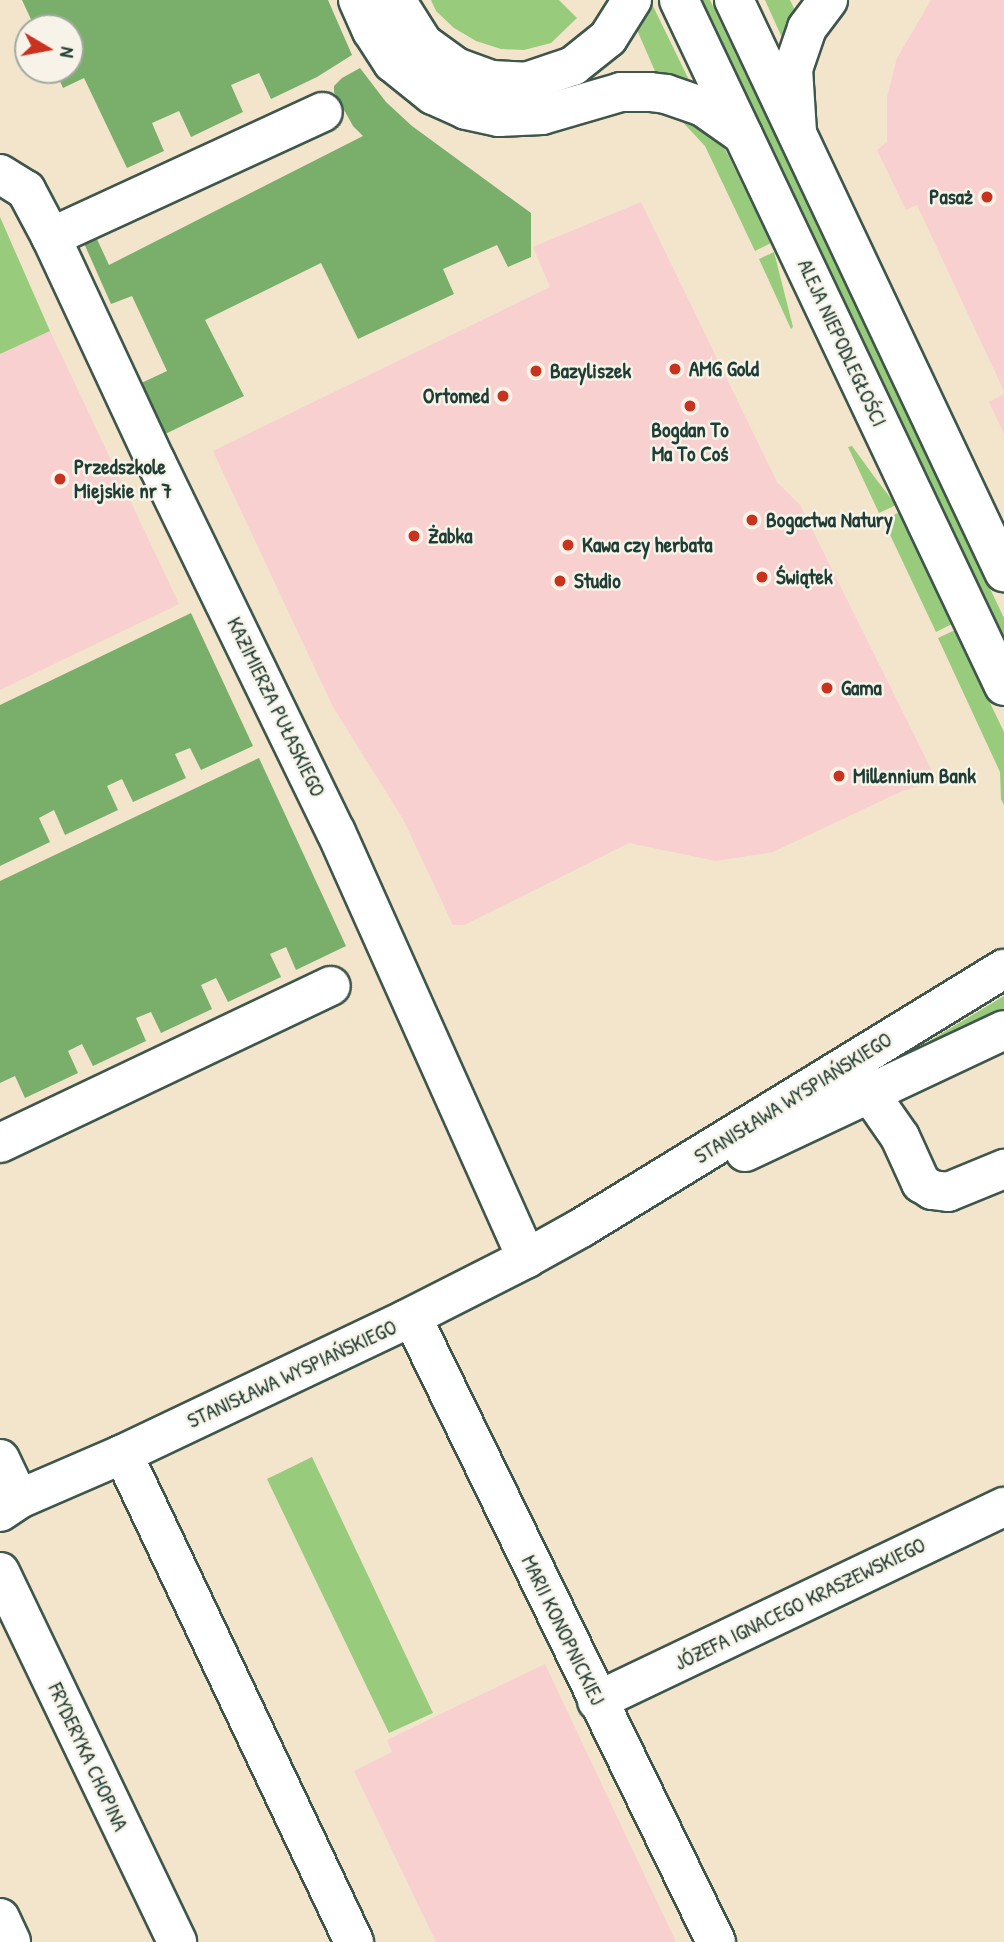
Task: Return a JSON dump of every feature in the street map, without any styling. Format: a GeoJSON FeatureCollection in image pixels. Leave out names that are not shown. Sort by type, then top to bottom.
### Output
{"type":"FeatureCollection","features":[{"type":"Feature","properties":{"kind":"street"},"geometry":{"type":"LineString","coordinates":[[358,0],[372,31],[393,63],[433,95],[466,110],[499,117],[542,115],[621,92],[650,92],[666,94],[703,107],[743,135]]}},
{"type":"Feature","properties":{"kind":"street"},"geometry":{"type":"LineString","coordinates":[[396,0],[423,43],[456,67],[492,80],[526,82],[573,66],[608,38],[632,0]]}},
{"type":"Feature","properties":{"kind":"street","name":"ALEJA NIEPODLEGŁOŚCI"},"geometry":{"type":"LineString","coordinates":[[679,0],[1004,686]]}},
{"type":"Feature","properties":{"kind":"street"},"geometry":{"type":"LineString","coordinates":[[734,0],[1004,572]]}},
{"type":"Feature","properties":{"kind":"street"},"geometry":{"type":"LineString","coordinates":[[797,132],[793,69],[807,28],[828,0]]}},
{"type":"Feature","properties":{"kind":"street"},"geometry":{"type":"LineString","coordinates":[[51,237],[323,113]]}},
{"type":"Feature","properties":{"kind":"street","name":"KAZIMIERZA PUŁASKIEGO"},"geometry":{"type":"LineString","coordinates":[[0,174],[26,190],[51,237],[156,462],[336,832],[527,1258]]}},
{"type":"Feature","properties":{"kind":"street","name":"STANISŁAWA WYSPIAŃSKIEGO"},"geometry":{"type":"LineString","coordinates":[[10,1506],[412,1317],[527,1258],[581,1228],[1004,970]]}},
{"type":"Feature","properties":{"kind":"street"},"geometry":{"type":"LineString","coordinates":[[0,1143],[331,986]]}},
{"type":"Feature","properties":{"kind":"street","name":"STANISŁAWA WYSPIAŃSKIEGO"},"geometry":{"type":"LineString","coordinates":[[581,1228],[1004,1030]]}},
{"type":"Feature","properties":{"kind":"street"},"geometry":{"type":"LineString","coordinates":[[870,1094],[900,1137],[921,1183],[932,1190],[948,1192],[1004,1169]]}},
{"type":"Feature","properties":{"kind":"street","name":"MARII KONOPNICKIEJ"},"geometry":{"type":"LineString","coordinates":[[412,1317],[716,1942]]}},
{"type":"Feature","properties":{"kind":"street"},"geometry":{"type":"LineString","coordinates":[[123,1454],[354,1942]]}},
{"type":"Feature","properties":{"kind":"street"},"geometry":{"type":"LineString","coordinates":[[0,1459],[10,1506]]}},
{"type":"Feature","properties":{"kind":"street","name":"JÓZEFA IGNACEGO KRASZEWSKIEGO"},"geometry":{"type":"LineString","coordinates":[[597,1702],[1004,1507]]}},
{"type":"Feature","properties":{"kind":"street","name":"FRYDERYKA CHOPINA"},"geometry":{"type":"LineString","coordinates":[[0,1572],[177,1942]]}},
{"type":"Feature","properties":{"kind":"street"},"geometry":{"type":"LineString","coordinates":[[0,1918],[11,1942]]}},
{"type":"Feature","properties":{"kind":"shaded area"},"geometry":{"type":"Polygon","coordinates":[[[931,0],[1004,0],[1004,391],[917,205],[906,210],[877,150],[887,142],[887,97],[897,58],[931,0]]]}},
{"type":"Feature","properties":{"kind":"shaded area"},"geometry":{"type":"Polygon","coordinates":[[[641,202],[777,482],[800,505],[937,781],[902,791],[773,852],[716,861],[629,843],[464,925],[453,925],[403,819],[333,707],[213,451],[550,287],[533,247],[641,202]]]}},
{"type":"Feature","properties":{"kind":"shaded area","name":"Przedszkole Miejskie nr 7"},"geometry":{"type":"Polygon","coordinates":[[[50,331],[179,604],[0,690],[0,354],[50,331]]]}},
{"type":"Feature","properties":{"kind":"shaded area"},"geometry":{"type":"Polygon","coordinates":[[[1004,394],[1004,434],[989,402],[1004,394]]]}},
{"type":"Feature","properties":{"kind":"shaded area"},"geometry":{"type":"Polygon","coordinates":[[[545,1664],[676,1942],[436,1942],[354,1771],[392,1752],[387,1740],[545,1664]]]}},
{"type":"Feature","properties":{"kind":"green space"},"geometry":{"type":"Polygon","coordinates":[[[22,0],[328,0],[352,55],[317,77],[271,99],[259,73],[231,85],[243,112],[191,137],[179,111],[152,123],[164,151],[127,168],[84,78],[84,14],[28,14],[22,0]]]}},
{"type":"Feature","properties":{"kind":"green space"},"geometry":{"type":"Polygon","coordinates":[[[431,0],[559,0],[577,18],[551,43],[524,50],[501,49],[476,41],[454,28],[436,11],[431,0]]]}},
{"type":"Feature","properties":{"kind":"green space"},"geometry":{"type":"Polygon","coordinates":[[[650,0],[689,80],[689,86],[658,78],[634,23],[650,0]]]}},
{"type":"Feature","properties":{"kind":"green space"},"geometry":{"type":"Polygon","coordinates":[[[702,0],[710,0],[1004,618],[1004,638],[702,0]]]}},
{"type":"Feature","properties":{"kind":"green space"},"geometry":{"type":"Polygon","coordinates":[[[765,0],[790,0],[798,17],[783,40],[765,0]]]}},
{"type":"Feature","properties":{"kind":"green space"},"geometry":{"type":"Polygon","coordinates":[[[360,68],[386,102],[412,126],[531,213],[531,257],[508,267],[497,245],[443,269],[454,294],[358,339],[321,263],[205,320],[244,396],[161,436],[137,385],[167,371],[132,296],[111,304],[83,241],[95,235],[109,265],[363,136],[353,126],[334,92],[334,86],[342,78],[360,68]]]}},
{"type":"Feature","properties":{"kind":"green space"},"geometry":{"type":"Polygon","coordinates":[[[675,114],[687,116],[716,138],[726,151],[771,243],[755,251],[705,146],[675,114]]]}},
{"type":"Feature","properties":{"kind":"green space"},"geometry":{"type":"Polygon","coordinates":[[[0,217],[50,331],[0,354],[0,217]]]}},
{"type":"Feature","properties":{"kind":"green space"},"geometry":{"type":"Polygon","coordinates":[[[774,252],[793,327],[791,329],[759,259],[774,252]]]}},
{"type":"Feature","properties":{"kind":"green space"},"geometry":{"type":"Polygon","coordinates":[[[852,446],[896,505],[879,513],[848,447],[852,446]]]}},
{"type":"Feature","properties":{"kind":"green space"},"geometry":{"type":"Polygon","coordinates":[[[900,512],[952,624],[936,632],[883,520],[900,512]]]}},
{"type":"Feature","properties":{"kind":"green space"},"geometry":{"type":"Polygon","coordinates":[[[191,613],[253,746],[201,770],[190,748],[175,754],[186,778],[133,802],[122,779],[107,786],[118,810],[65,835],[54,810],[39,818],[50,842],[0,866],[0,705],[191,613]]]}},
{"type":"Feature","properties":{"kind":"green space"},"geometry":{"type":"Polygon","coordinates":[[[955,630],[1004,732],[1004,805],[1001,799],[1000,772],[938,638],[955,630]]]}},
{"type":"Feature","properties":{"kind":"green space"},"geometry":{"type":"Polygon","coordinates":[[[259,758],[346,946],[296,970],[286,947],[270,954],[281,977],[228,1002],[216,978],[201,985],[212,1009],[161,1033],[151,1012],[136,1018],[146,1041],[93,1066],[82,1044],[68,1051],[78,1073],[25,1098],[15,1076],[0,1083],[0,881],[259,758]]]}},
{"type":"Feature","properties":{"kind":"green space"},"geometry":{"type":"Polygon","coordinates":[[[1004,996],[1004,1010],[933,1042],[929,1041],[1004,996]]]}},
{"type":"Feature","properties":{"kind":"green space"},"geometry":{"type":"Polygon","coordinates":[[[312,1457],[433,1713],[389,1733],[267,1479],[312,1457]]]}},
{"type":"Feature","properties":{"kind":"place","name":"Pasaż"},"geometry":{"type":"Point","coordinates":[987,197]}},
{"type":"Feature","properties":{"kind":"place","name":"AMG Gold"},"geometry":{"type":"Point","coordinates":[675,369]}},
{"type":"Feature","properties":{"kind":"place","name":"Bazyliszek"},"geometry":{"type":"Point","coordinates":[536,371]}},
{"type":"Feature","properties":{"kind":"place","name":"Ortomed"},"geometry":{"type":"Point","coordinates":[503,396]}},
{"type":"Feature","properties":{"kind":"place","name":"Bogdan To Ma To Coś"},"geometry":{"type":"Point","coordinates":[690,406]}},
{"type":"Feature","properties":{"kind":"place","name":"Przedszkole Miejskie nr 7"},"geometry":{"type":"Point","coordinates":[60,479]}},
{"type":"Feature","properties":{"kind":"place","name":"Bogactwa Natury"},"geometry":{"type":"Point","coordinates":[752,520]}},
{"type":"Feature","properties":{"kind":"place","name":"Żabka"},"geometry":{"type":"Point","coordinates":[414,536]}},
{"type":"Feature","properties":{"kind":"place","name":"Kawa czy herbata"},"geometry":{"type":"Point","coordinates":[568,545]}},
{"type":"Feature","properties":{"kind":"place","name":"Świątek"},"geometry":{"type":"Point","coordinates":[762,577]}},
{"type":"Feature","properties":{"kind":"place","name":"Studio"},"geometry":{"type":"Point","coordinates":[560,581]}},
{"type":"Feature","properties":{"kind":"place","name":"Gama"},"geometry":{"type":"Point","coordinates":[827,688]}},
{"type":"Feature","properties":{"kind":"place","name":"Millennium Bank"},"geometry":{"type":"Point","coordinates":[839,776]}}]}
